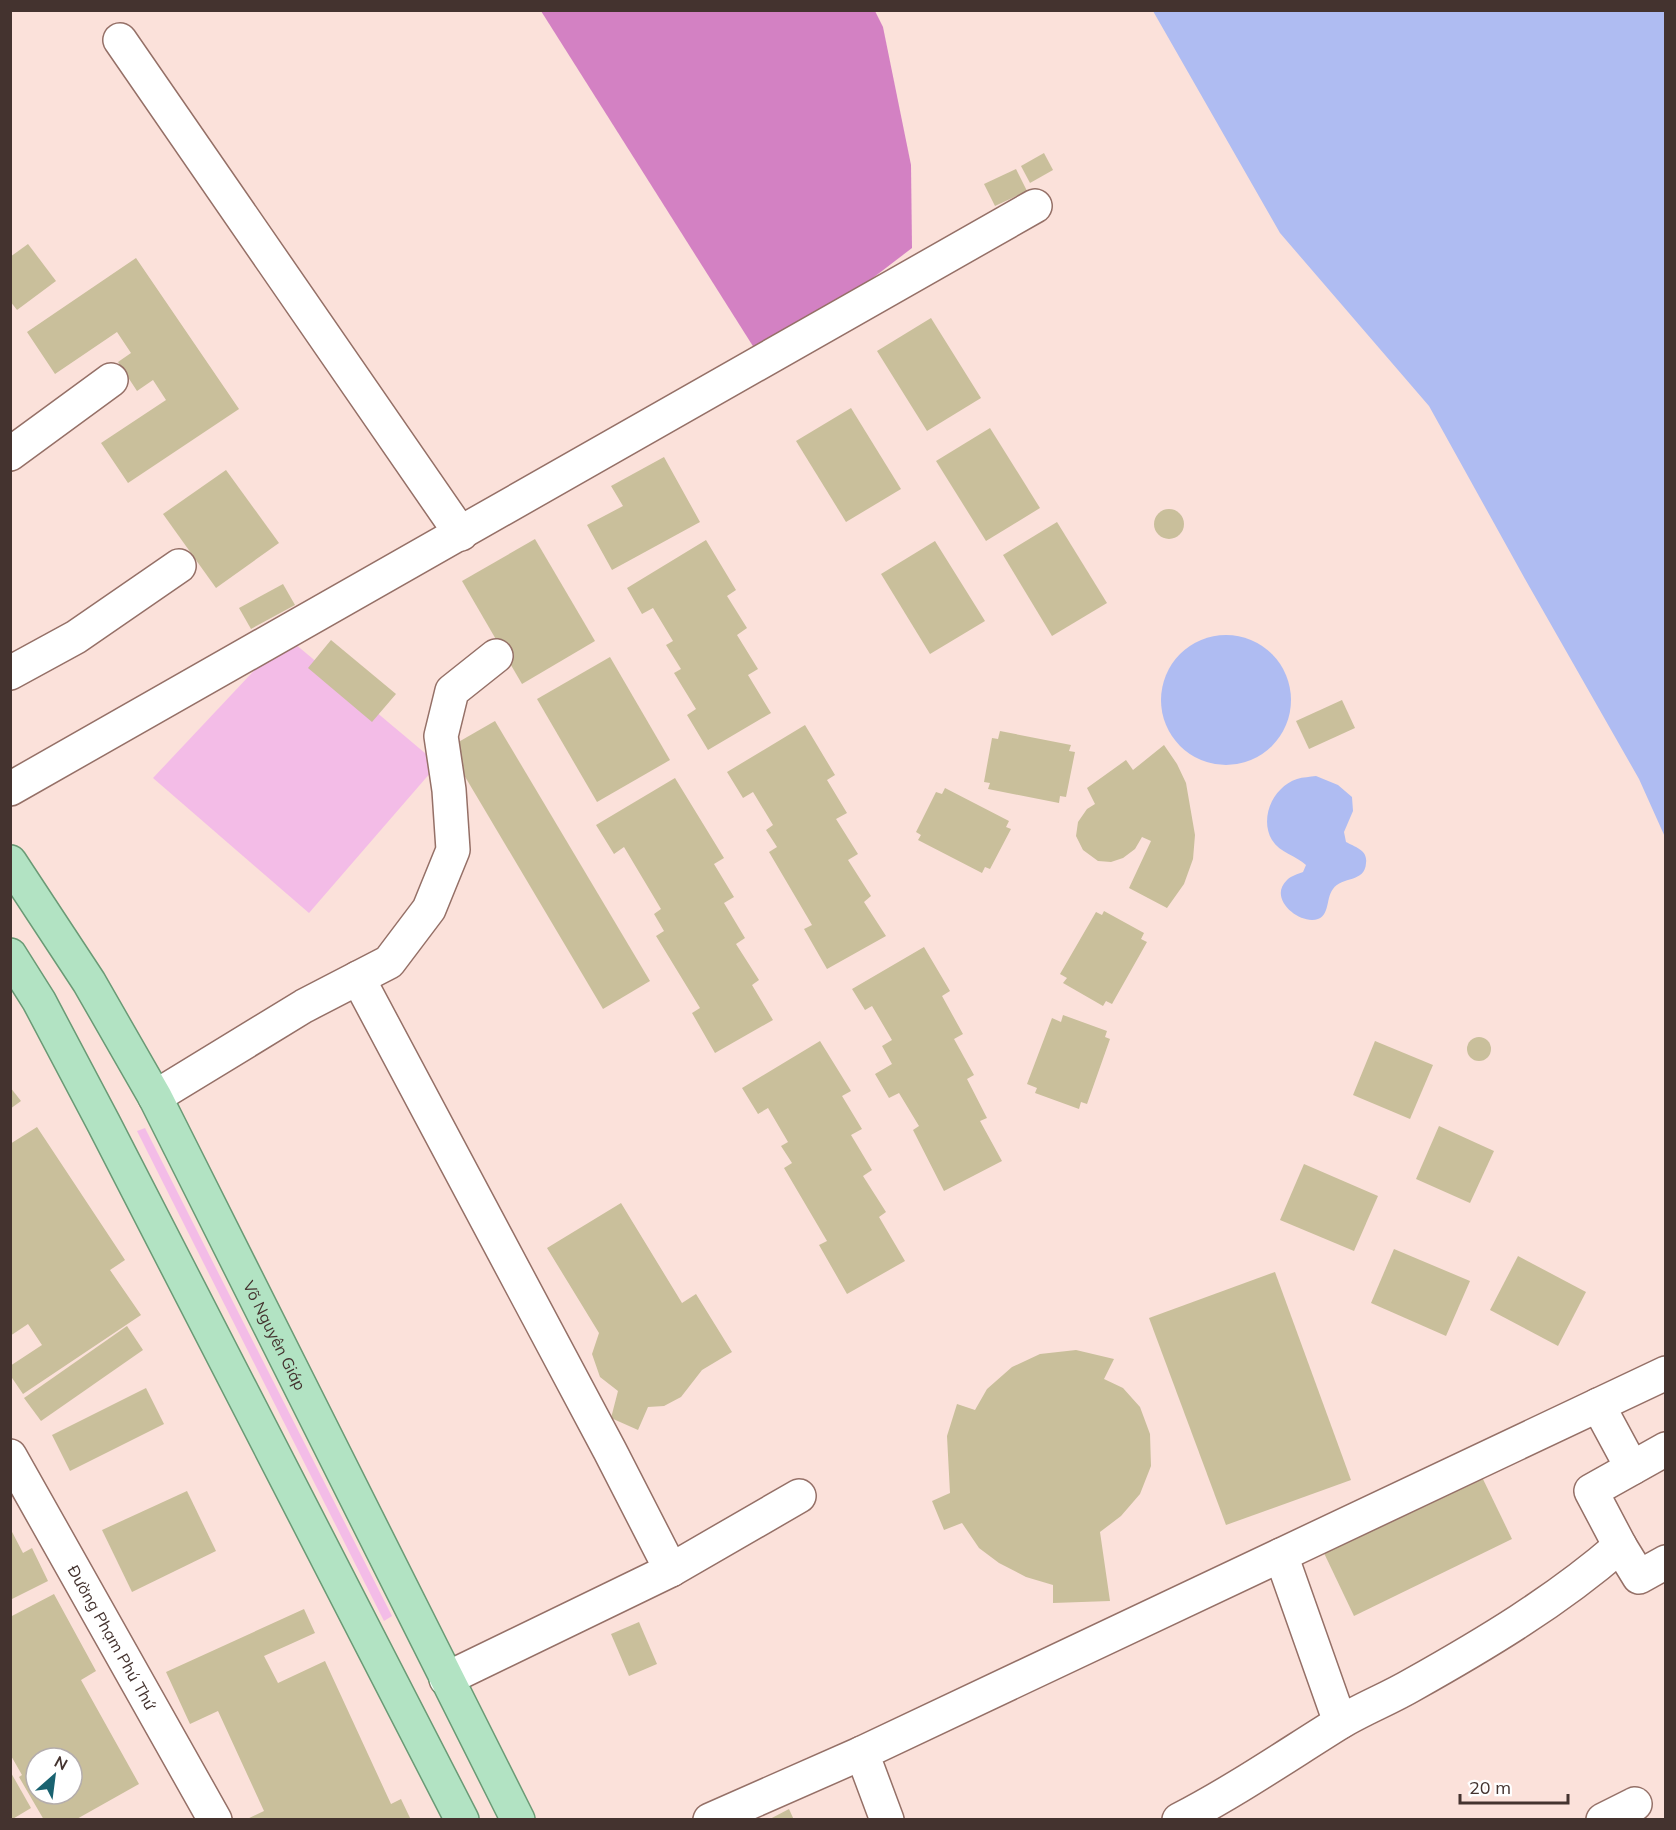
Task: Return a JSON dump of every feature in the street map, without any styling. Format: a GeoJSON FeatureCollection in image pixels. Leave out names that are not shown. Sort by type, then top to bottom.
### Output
{"type":"FeatureCollection","features":[{"type":"Feature","properties":{"kind":"main road","name":"Võ Nguyên Giáp"},"geometry":{"type":"LineString","coordinates":[[10,862],[89,982],[155,1097],[518,1820]]}},
{"type":"Feature","properties":{"kind":"main road"},"geometry":{"type":"LineString","coordinates":[[10,955],[39,1001],[104,1124],[462,1820]]}},
{"type":"Feature","properties":{"kind":"main road"},"geometry":{"type":"LineString","coordinates":[[400,1699],[446,1679]]}},
{"type":"Feature","properties":{"kind":"street"},"geometry":{"type":"LineString","coordinates":[[120,40],[461,534]]}},
{"type":"Feature","properties":{"kind":"street"},"geometry":{"type":"LineString","coordinates":[[10,789],[1035,206]]}},
{"type":"Feature","properties":{"kind":"street"},"geometry":{"type":"LineString","coordinates":[[10,454],[111,380]]}},
{"type":"Feature","properties":{"kind":"street"},"geometry":{"type":"LineString","coordinates":[[10,674],[76,637],[179,566]]}},
{"type":"Feature","properties":{"kind":"street"},"geometry":{"type":"LineString","coordinates":[[155,1097],[304,1006],[389,962],[429,909],[453,850],[449,790],[441,736],[452,691],[496,656]]}},
{"type":"Feature","properties":{"kind":"street"},"geometry":{"type":"LineString","coordinates":[[358,978],[671,1570]]}},
{"type":"Feature","properties":{"kind":"street"},"geometry":{"type":"LineString","coordinates":[[710,1820],[862,1753],[1665,1373]]}},
{"type":"Feature","properties":{"kind":"street"},"geometry":{"type":"LineString","coordinates":[[1598,1405],[1632,1468]]}},
{"type":"Feature","properties":{"kind":"street"},"geometry":{"type":"LineString","coordinates":[[1665,1449],[1591,1491],[1639,1577],[1665,1562]]}},
{"type":"Feature","properties":{"kind":"street","name":"Đường Phạm Phú Thứ"},"geometry":{"type":"LineString","coordinates":[[10,1456],[215,1820]]}},
{"type":"Feature","properties":{"kind":"street"},"geometry":{"type":"LineString","coordinates":[[446,1679],[671,1570],[799,1496]]}},
{"type":"Feature","properties":{"kind":"street"},"geometry":{"type":"LineString","coordinates":[[1179,1820],[1221,1798],[1340,1722],[1410,1686],[1514,1625],[1584,1577],[1620,1546]]}},
{"type":"Feature","properties":{"kind":"street"},"geometry":{"type":"LineString","coordinates":[[1281,1555],[1340,1722]]}},
{"type":"Feature","properties":{"kind":"street"},"geometry":{"type":"LineString","coordinates":[[862,1753],[887,1820]]}},
{"type":"Feature","properties":{"kind":"street"},"geometry":{"type":"LineString","coordinates":[[1603,1820],[1635,1804]]}},
{"type":"Feature","properties":{"kind":"shaded area"},"geometry":{"type":"Polygon","coordinates":[[[541,11],[875,11],[883,27],[911,165],[912,248],[763,362],[541,11]]]}},
{"type":"Feature","properties":{"kind":"shaded area"},"geometry":{"type":"Polygon","coordinates":[[[294,643],[438,764],[309,913],[153,778],[265,659],[294,643]]]}},
{"type":"Feature","properties":{"kind":"shaded area"},"geometry":{"type":"Polygon","coordinates":[[[145,1128],[392,1616],[384,1621],[137,1131],[145,1128]]]}},
{"type":"Feature","properties":{"kind":"water"},"geometry":{"type":"Polygon","coordinates":[[[1153,11],[1665,11],[1665,837],[1639,779],[1429,406],[1280,233],[1153,11]]]}},
{"type":"Feature","properties":{"kind":"water"},"geometry":{"type":"Polygon","coordinates":[[[1226,635],[1251,640],[1272,654],[1286,675],[1291,700],[1286,725],[1272,746],[1251,760],[1226,765],[1201,760],[1180,746],[1166,725],[1161,700],[1166,675],[1180,654],[1201,640],[1226,635]]]}},
{"type":"Feature","properties":{"kind":"water"},"geometry":{"type":"Polygon","coordinates":[[[1316,776],[1338,785],[1352,797],[1353,811],[1344,832],[1346,842],[1363,852],[1366,863],[1362,874],[1342,882],[1333,889],[1325,913],[1322,917],[1312,920],[1291,912],[1282,900],[1282,887],[1289,879],[1303,872],[1306,865],[1275,844],[1268,831],[1267,822],[1271,804],[1281,789],[1297,779],[1316,776]]]}},
{"type":"Feature","properties":{"kind":"building"},"geometry":{"type":"Polygon","coordinates":[[[1044,153],[1053,170],[1030,183],[1021,166],[1044,153]]]}},
{"type":"Feature","properties":{"kind":"building"},"geometry":{"type":"Polygon","coordinates":[[[1016,169],[1027,191],[995,206],[984,184],[1016,169]]]}},
{"type":"Feature","properties":{"kind":"building"},"geometry":{"type":"Polygon","coordinates":[[[28,244],[56,281],[17,310],[10,301],[10,257],[28,244]]]}},
{"type":"Feature","properties":{"kind":"building"},"geometry":{"type":"Polygon","coordinates":[[[136,258],[239,409],[128,483],[101,443],[166,400],[153,380],[137,391],[118,362],[131,353],[117,332],[55,374],[27,332],[136,258]]]}},
{"type":"Feature","properties":{"kind":"building"},"geometry":{"type":"Polygon","coordinates":[[[931,318],[981,398],[927,431],[877,351],[931,318]]]}},
{"type":"Feature","properties":{"kind":"building"},"geometry":{"type":"Polygon","coordinates":[[[851,408],[901,489],[846,522],[796,441],[851,408]]]}},
{"type":"Feature","properties":{"kind":"building"},"geometry":{"type":"Polygon","coordinates":[[[990,428],[1040,508],[986,541],[936,461],[990,428]]]}},
{"type":"Feature","properties":{"kind":"building"},"geometry":{"type":"Polygon","coordinates":[[[664,457],[700,522],[612,570],[587,525],[623,506],[611,486],[664,457]]]}},
{"type":"Feature","properties":{"kind":"building"},"geometry":{"type":"Polygon","coordinates":[[[226,470],[279,543],[216,588],[163,514],[226,470]]]}},
{"type":"Feature","properties":{"kind":"building"},"geometry":{"type":"Polygon","coordinates":[[[1169,509],[1180,513],[1184,524],[1180,535],[1169,539],[1158,535],[1154,524],[1158,513],[1169,509]]]}},
{"type":"Feature","properties":{"kind":"building"},"geometry":{"type":"Polygon","coordinates":[[[1057,522],[1107,603],[1052,636],[1003,555],[1057,522]]]}},
{"type":"Feature","properties":{"kind":"building"},"geometry":{"type":"Polygon","coordinates":[[[535,539],[595,641],[522,684],[462,581],[535,539]]]}},
{"type":"Feature","properties":{"kind":"building"},"geometry":{"type":"Polygon","coordinates":[[[706,540],[736,590],[727,596],[747,628],[737,635],[758,669],[748,675],[771,713],[708,750],[687,715],[696,709],[674,673],[681,669],[666,645],[673,641],[653,608],[642,614],[627,588],[706,540]]]}},
{"type":"Feature","properties":{"kind":"building"},"geometry":{"type":"Polygon","coordinates":[[[935,541],[985,621],[930,654],[881,574],[935,541]]]}},
{"type":"Feature","properties":{"kind":"building"},"geometry":{"type":"Polygon","coordinates":[[[283,584],[295,605],[251,629],[239,608],[283,584]]]}},
{"type":"Feature","properties":{"kind":"building"},"geometry":{"type":"Polygon","coordinates":[[[331,640],[396,694],[372,722],[308,668],[331,640]]]}},
{"type":"Feature","properties":{"kind":"building"},"geometry":{"type":"Polygon","coordinates":[[[610,657],[670,760],[597,802],[537,699],[610,657]]]}},
{"type":"Feature","properties":{"kind":"building"},"geometry":{"type":"Polygon","coordinates":[[[1342,700],[1355,728],[1309,749],[1296,721],[1342,700]]]}},
{"type":"Feature","properties":{"kind":"building"},"geometry":{"type":"Polygon","coordinates":[[[495,721],[650,981],[603,1009],[448,748],[495,721]]]}},
{"type":"Feature","properties":{"kind":"building"},"geometry":{"type":"Polygon","coordinates":[[[805,725],[835,775],[827,780],[847,813],[836,819],[858,854],[848,860],[871,896],[864,902],[886,936],[827,969],[804,929],[812,925],[769,852],[777,847],[766,830],[773,825],[753,792],[743,798],[727,772],[805,725]]]}},
{"type":"Feature","properties":{"kind":"building"},"geometry":{"type":"Polygon","coordinates":[[[1000,731],[1071,745],[1069,751],[1075,752],[1066,797],[1060,796],[1059,803],[988,789],[990,783],[984,782],[992,738],[998,739],[1000,731]]]}},
{"type":"Feature","properties":{"kind":"building"},"geometry":{"type":"Polygon","coordinates":[[[1164,745],[1186,783],[1195,835],[1193,859],[1184,884],[1167,908],[1129,888],[1151,841],[1142,837],[1135,849],[1123,858],[1111,862],[1098,861],[1083,850],[1076,836],[1078,822],[1087,809],[1095,804],[1087,788],[1126,760],[1133,770],[1164,745]]]}},
{"type":"Feature","properties":{"kind":"building"},"geometry":{"type":"Polygon","coordinates":[[[675,778],[724,858],[714,864],[734,897],[724,903],[745,938],[736,944],[759,980],[752,985],[773,1020],[715,1053],[692,1013],[700,1008],[656,936],[664,931],[654,914],[661,909],[624,847],[614,854],[596,825],[675,778]]]}},
{"type":"Feature","properties":{"kind":"building"},"geometry":{"type":"Polygon","coordinates":[[[945,788],[1009,821],[1006,827],[1011,829],[990,869],[985,867],[982,873],[918,840],[921,835],[916,832],[936,792],[942,794],[945,788]]]}},
{"type":"Feature","properties":{"kind":"building"},"geometry":{"type":"Polygon","coordinates":[[[1104,911],[1144,933],[1141,939],[1147,942],[1112,1004],[1106,1001],[1103,1006],[1063,983],[1067,978],[1060,974],[1096,912],[1102,915],[1104,911]]]}},
{"type":"Feature","properties":{"kind":"building"},"geometry":{"type":"Polygon","coordinates":[[[924,947],[950,991],[942,996],[963,1034],[954,1039],[974,1075],[967,1079],[987,1118],[980,1121],[1002,1161],[944,1191],[913,1130],[919,1126],[899,1093],[889,1098],[875,1074],[892,1064],[882,1046],[892,1040],[872,1006],[865,1010],[852,989],[924,947]]]}},
{"type":"Feature","properties":{"kind":"building"},"geometry":{"type":"Polygon","coordinates":[[[1063,1015],[1107,1031],[1105,1037],[1110,1039],[1087,1104],[1081,1102],[1079,1109],[1035,1093],[1037,1088],[1027,1084],[1052,1018],[1061,1022],[1063,1015]]]}},
{"type":"Feature","properties":{"kind":"building"},"geometry":{"type":"Polygon","coordinates":[[[1479,1037],[1484,1038],[1490,1044],[1490,1054],[1484,1060],[1479,1061],[1474,1060],[1468,1054],[1467,1049],[1468,1044],[1474,1038],[1479,1037]]]}},
{"type":"Feature","properties":{"kind":"building"},"geometry":{"type":"Polygon","coordinates":[[[820,1041],[851,1091],[842,1096],[862,1129],[851,1135],[872,1170],[863,1176],[886,1212],[879,1217],[905,1261],[847,1294],[819,1245],[827,1241],[784,1168],[792,1163],[781,1146],[788,1142],[768,1108],[758,1114],[742,1088],[820,1041]]]}},
{"type":"Feature","properties":{"kind":"building"},"geometry":{"type":"Polygon","coordinates":[[[1375,1041],[1433,1065],[1410,1119],[1353,1095],[1375,1041]]]}},
{"type":"Feature","properties":{"kind":"building"},"geometry":{"type":"Polygon","coordinates":[[[10,1087],[21,1101],[10,1109],[10,1087]]]}},
{"type":"Feature","properties":{"kind":"building"},"geometry":{"type":"Polygon","coordinates":[[[1439,1126],[1494,1151],[1470,1203],[1416,1179],[1439,1126]]]}},
{"type":"Feature","properties":{"kind":"building"},"geometry":{"type":"Polygon","coordinates":[[[37,1127],[125,1260],[110,1270],[141,1315],[23,1394],[10,1375],[10,1366],[42,1345],[28,1324],[10,1336],[10,1144],[37,1127]]]}},
{"type":"Feature","properties":{"kind":"building"},"geometry":{"type":"Polygon","coordinates":[[[1304,1164],[1378,1196],[1354,1251],[1280,1220],[1304,1164]]]}},
{"type":"Feature","properties":{"kind":"building"},"geometry":{"type":"Polygon","coordinates":[[[621,1203],[682,1303],[696,1294],[732,1352],[702,1370],[681,1397],[664,1406],[648,1407],[638,1430],[611,1418],[618,1391],[600,1377],[592,1354],[599,1333],[547,1248],[621,1203]]]}},
{"type":"Feature","properties":{"kind":"building"},"geometry":{"type":"Polygon","coordinates":[[[1394,1249],[1470,1281],[1446,1336],[1371,1303],[1394,1249]]]}},
{"type":"Feature","properties":{"kind":"building"},"geometry":{"type":"Polygon","coordinates":[[[1518,1256],[1586,1292],[1558,1346],[1490,1310],[1518,1256]]]}},
{"type":"Feature","properties":{"kind":"building"},"geometry":{"type":"Polygon","coordinates":[[[1275,1272],[1351,1480],[1226,1525],[1149,1318],[1275,1272]]]}},
{"type":"Feature","properties":{"kind":"building"},"geometry":{"type":"Polygon","coordinates":[[[127,1326],[143,1350],[41,1421],[24,1398],[127,1326]]]}},
{"type":"Feature","properties":{"kind":"building"},"geometry":{"type":"Polygon","coordinates":[[[1076,1350],[1114,1359],[1104,1379],[1123,1388],[1140,1407],[1150,1434],[1151,1466],[1140,1494],[1121,1516],[1100,1532],[1110,1601],[1053,1603],[1053,1585],[1026,1577],[999,1563],[979,1548],[962,1523],[944,1530],[932,1501],[950,1493],[947,1436],[957,1404],[975,1410],[987,1389],[1012,1367],[1040,1354],[1076,1350]]]}},
{"type":"Feature","properties":{"kind":"building"},"geometry":{"type":"Polygon","coordinates":[[[146,1388],[164,1424],[70,1471],[52,1435],[146,1388]]]}},
{"type":"Feature","properties":{"kind":"building"},"geometry":{"type":"Polygon","coordinates":[[[1481,1475],[1512,1539],[1354,1616],[1323,1551],[1481,1475]]]}},
{"type":"Feature","properties":{"kind":"building"},"geometry":{"type":"Polygon","coordinates":[[[187,1491],[216,1551],[132,1592],[102,1530],[187,1491]]]}},
{"type":"Feature","properties":{"kind":"building"},"geometry":{"type":"Polygon","coordinates":[[[10,1528],[23,1553],[32,1548],[48,1581],[10,1600],[10,1528]]]}},
{"type":"Feature","properties":{"kind":"building"},"geometry":{"type":"Polygon","coordinates":[[[54,1594],[96,1671],[81,1680],[139,1784],[75,1820],[44,1820],[36,1806],[84,1806],[84,1746],[24,1746],[24,1786],[19,1777],[22,1775],[10,1754],[10,1617],[54,1594]]]}},
{"type":"Feature","properties":{"kind":"building"},"geometry":{"type":"Polygon","coordinates":[[[304,1609],[315,1633],[264,1656],[278,1683],[325,1661],[391,1804],[401,1799],[411,1820],[245,1820],[264,1811],[218,1711],[190,1724],[166,1672],[304,1609]]]}},
{"type":"Feature","properties":{"kind":"building"},"geometry":{"type":"Polygon","coordinates":[[[639,1622],[657,1664],[629,1676],[611,1634],[639,1622]]]}},
{"type":"Feature","properties":{"kind":"building"},"geometry":{"type":"Polygon","coordinates":[[[10,1771],[24,1796],[24,1806],[31,1808],[10,1820],[10,1771]]]}},
{"type":"Feature","properties":{"kind":"building"},"geometry":{"type":"Polygon","coordinates":[[[789,1809],[794,1820],[768,1820],[789,1809]]]}}]}
